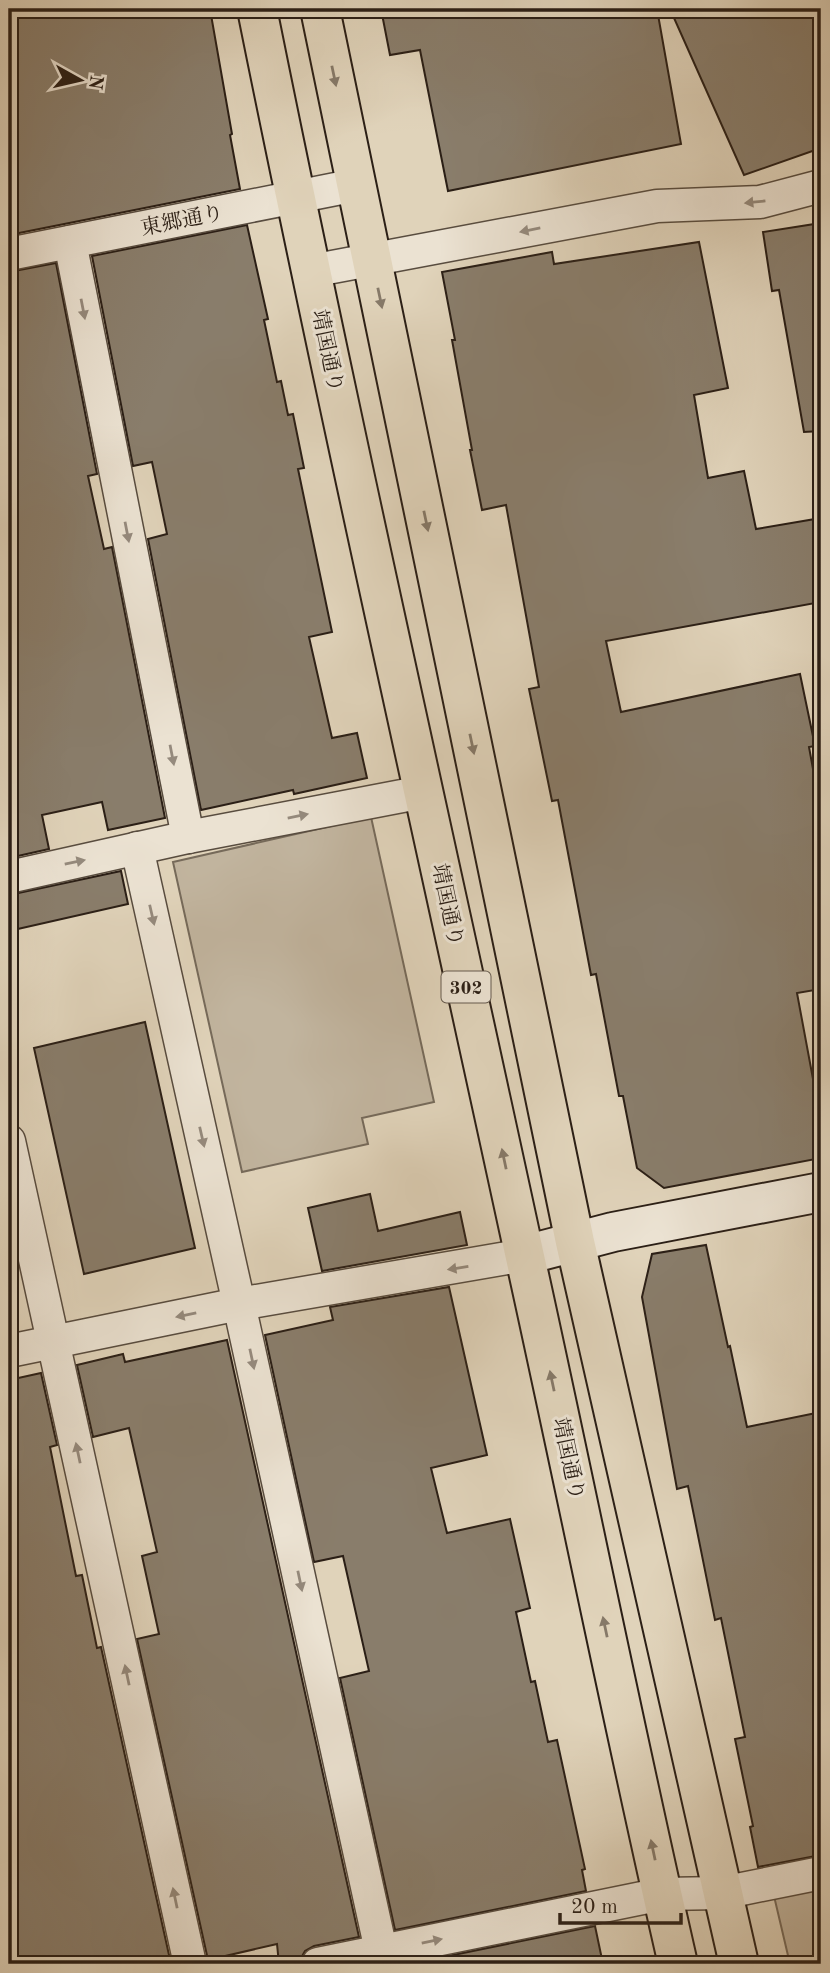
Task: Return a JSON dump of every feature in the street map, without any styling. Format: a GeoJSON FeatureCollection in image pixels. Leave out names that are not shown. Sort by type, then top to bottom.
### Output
{"type":"FeatureCollection","features":[{"type":"Feature","properties":{"kind":"main road","name":"靖国通り"},"geometry":{"type":"LineString","coordinates":[[257,9],[310,271],[422,792],[678,1964]]}},
{"type":"Feature","properties":{"kind":"main road","name":"302"},"geometry":{"type":"LineString","coordinates":[[320,9],[575,1242],[739,1964]]}},
{"type":"Feature","properties":{"kind":"street","name":"東郷通り"},"geometry":{"type":"LineString","coordinates":[[9,254],[356,185]]}},
{"type":"Feature","properties":{"kind":"street"},"geometry":{"type":"LineString","coordinates":[[310,271],[657,206],[760,202],[821,186]]}},
{"type":"Feature","properties":{"kind":"street"},"geometry":{"type":"LineString","coordinates":[[70,242],[188,837]]}},
{"type":"Feature","properties":{"kind":"street"},"geometry":{"type":"LineString","coordinates":[[9,877],[188,837],[422,792]]}},
{"type":"Feature","properties":{"kind":"street"},"geometry":{"type":"LineString","coordinates":[[136,848],[383,1958]]}},
{"type":"Feature","properties":{"kind":"street"},"geometry":{"type":"LineString","coordinates":[[9,1140],[190,1964]]}},
{"type":"Feature","properties":{"kind":"street"},"geometry":{"type":"LineString","coordinates":[[9,1351],[239,1304],[525,1255],[613,1232],[821,1192]]}},
{"type":"Feature","properties":{"kind":"street"},"geometry":{"type":"LineString","coordinates":[[318,1964],[383,1958],[662,1894],[722,1893],[821,1873]]}},
{"type":"Feature","properties":{"kind":"shaded area"},"geometry":{"type":"Polygon","coordinates":[[[371,817],[434,1102],[362,1118],[368,1144],[242,1172],[173,862],[371,817]]]}},
{"type":"Feature","properties":{"kind":"shaded area"},"geometry":{"type":"Polygon","coordinates":[[[821,1886],[821,1964],[790,1964],[774,1896],[821,1886]]]}},
{"type":"Feature","properties":{"kind":"building"},"geometry":{"type":"Polygon","coordinates":[[[9,9],[210,9],[240,189],[9,235],[9,9]]]}},
{"type":"Feature","properties":{"kind":"building"},"geometry":{"type":"Polygon","coordinates":[[[381,9],[657,9],[681,144],[448,191],[420,50],[390,55],[381,9]]]}},
{"type":"Feature","properties":{"kind":"building"},"geometry":{"type":"Polygon","coordinates":[[[670,9],[821,9],[821,148],[744,175],[670,9]]]}},
{"type":"Feature","properties":{"kind":"building"},"geometry":{"type":"Polygon","coordinates":[[[821,223],[821,431],[804,432],[779,290],[772,291],[763,232],[821,223]]]}},
{"type":"Feature","properties":{"kind":"building"},"geometry":{"type":"Polygon","coordinates":[[[247,225],[268,319],[264,320],[277,382],[281,381],[288,415],[293,414],[304,468],[298,469],[332,632],[309,637],[332,738],[357,733],[367,778],[294,794],[293,790],[201,810],[148,539],[167,534],[152,462],[133,466],[92,256],[247,225]]]}},
{"type":"Feature","properties":{"kind":"building"},"geometry":{"type":"Polygon","coordinates":[[[699,242],[728,388],[694,395],[708,478],[744,471],[756,529],[821,518],[821,602],[606,641],[621,712],[800,674],[815,746],[809,747],[821,813],[821,989],[797,993],[816,1095],[821,1094],[821,1158],[664,1188],[637,1168],[623,1096],[619,1096],[596,974],[591,975],[558,800],[552,801],[529,689],[539,687],[506,505],[482,510],[442,272],[552,252],[554,264],[699,242]]]}},
{"type":"Feature","properties":{"kind":"building"},"geometry":{"type":"Polygon","coordinates":[[[56,263],[97,474],[88,476],[104,549],[112,547],[165,818],[108,830],[102,802],[42,815],[49,849],[9,858],[9,272],[56,263]]]}},
{"type":"Feature","properties":{"kind":"building"},"geometry":{"type":"Polygon","coordinates":[[[121,871],[128,904],[9,931],[9,895],[121,871]]]}},
{"type":"Feature","properties":{"kind":"building"},"geometry":{"type":"Polygon","coordinates":[[[145,1022],[195,1248],[84,1274],[34,1048],[145,1022]]]}},
{"type":"Feature","properties":{"kind":"building"},"geometry":{"type":"Polygon","coordinates":[[[370,1194],[378,1231],[460,1212],[467,1245],[322,1271],[308,1208],[370,1194]]]}},
{"type":"Feature","properties":{"kind":"building"},"geometry":{"type":"Polygon","coordinates":[[[706,1245],[747,1427],[821,1412],[821,1855],[758,1867],[750,1827],[753,1826],[735,1739],[745,1737],[721,1618],[715,1620],[688,1486],[677,1489],[642,1297],[652,1254],[706,1245]]]}},
{"type":"Feature","properties":{"kind":"building"},"geometry":{"type":"Polygon","coordinates":[[[449,1287],[487,1455],[431,1468],[447,1533],[510,1519],[530,1608],[516,1612],[531,1682],[535,1681],[548,1742],[557,1740],[585,1869],[582,1870],[586,1891],[395,1930],[340,1678],[369,1671],[343,1556],[314,1562],[265,1335],[333,1320],[330,1307],[449,1287]]]}},
{"type":"Feature","properties":{"kind":"building"},"geometry":{"type":"Polygon","coordinates":[[[227,1340],[359,1937],[314,1946],[305,1951],[300,1964],[279,1964],[277,1944],[208,1960],[137,1639],[159,1634],[142,1556],[157,1552],[129,1428],[93,1437],[77,1365],[123,1354],[125,1362],[227,1340]]]}},
{"type":"Feature","properties":{"kind":"building"},"geometry":{"type":"Polygon","coordinates":[[[41,1373],[57,1445],[50,1447],[76,1576],[82,1575],[97,1648],[101,1647],[171,1964],[9,1964],[9,1380],[41,1373]]]}},
{"type":"Feature","properties":{"kind":"building"},"geometry":{"type":"Polygon","coordinates":[[[595,1926],[603,1964],[409,1964],[595,1926]]]}}]}
